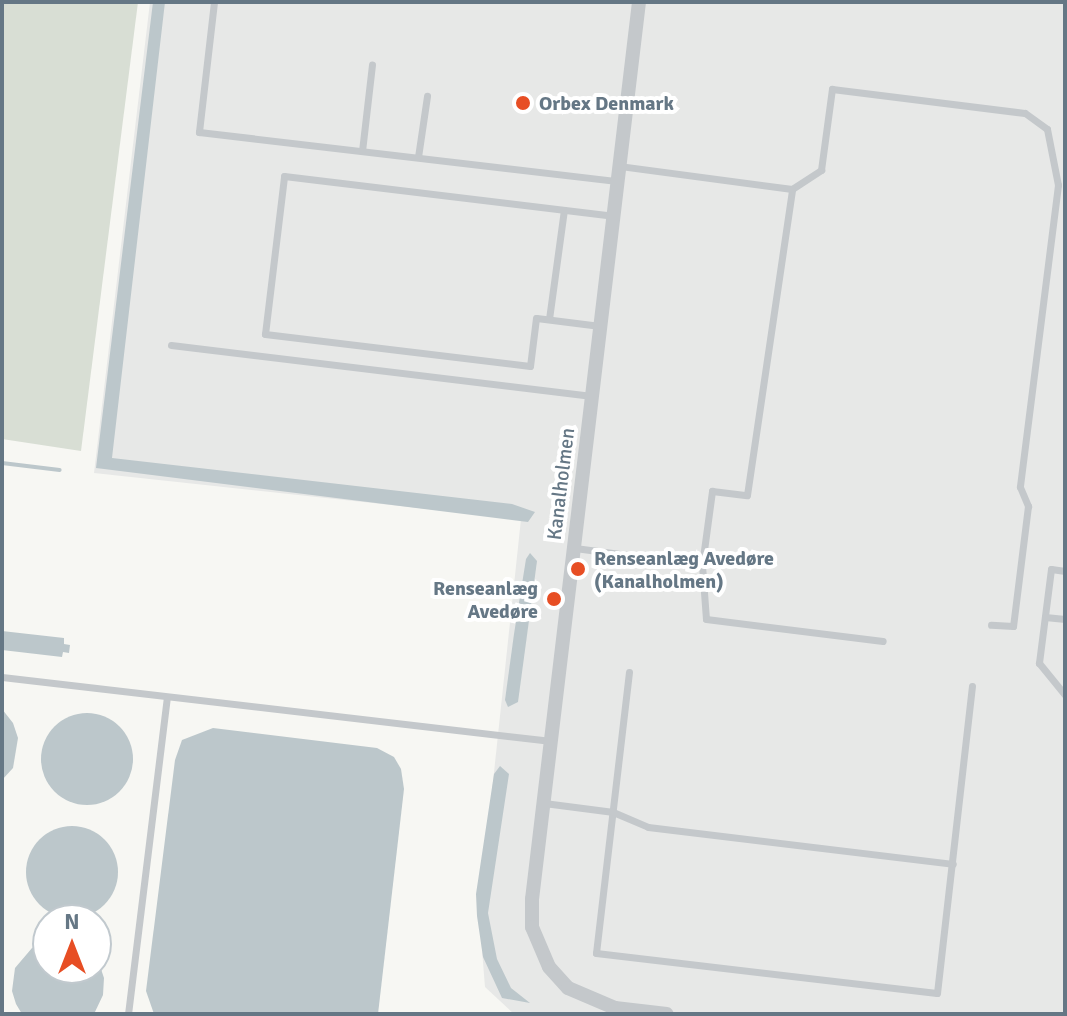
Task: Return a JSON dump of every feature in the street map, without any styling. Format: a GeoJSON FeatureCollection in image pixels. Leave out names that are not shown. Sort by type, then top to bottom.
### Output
{"type":"FeatureCollection","features":[{"type":"Feature","properties":{"kind":"street","name":"Kanalholmen"},"geometry":{"type":"LineString","coordinates":[[639,2],[551,741],[532,927],[549,967],[568,988],[615,1008],[667,1014]]}},
{"type":"Feature","properties":{"kind":"lane"},"geometry":{"type":"LineString","coordinates":[[214,2],[199,132],[418,157],[792,189],[821,170],[832,89],[1025,113],[1047,129],[1058,185],[1020,487],[1028,506],[1013,626],[991,625]]}},
{"type":"Feature","properties":{"kind":"lane"},"geometry":{"type":"LineString","coordinates":[[362,151],[372,65]]}},
{"type":"Feature","properties":{"kind":"lane"},"geometry":{"type":"LineString","coordinates":[[418,157],[427,96]]}},
{"type":"Feature","properties":{"kind":"lane"},"geometry":{"type":"LineString","coordinates":[[600,326],[536,318],[530,366],[265,334],[284,176],[613,216]]}},
{"type":"Feature","properties":{"kind":"lane"},"geometry":{"type":"LineString","coordinates":[[792,189],[747,495],[712,491],[702,565],[706,619],[883,641]]}},
{"type":"Feature","properties":{"kind":"lane"},"geometry":{"type":"LineString","coordinates":[[549,319],[564,210]]}},
{"type":"Feature","properties":{"kind":"lane"},"geometry":{"type":"LineString","coordinates":[[171,345],[592,396]]}},
{"type":"Feature","properties":{"kind":"lane"},"geometry":{"type":"LineString","coordinates":[[574,548],[702,565]]}},
{"type":"Feature","properties":{"kind":"lane"},"geometry":{"type":"LineString","coordinates":[[1065,571],[1051,569],[1039,663],[1065,695]]}},
{"type":"Feature","properties":{"kind":"lane"},"geometry":{"type":"LineString","coordinates":[[1045,617],[1065,619]]}},
{"type":"Feature","properties":{"kind":"lane"},"geometry":{"type":"LineString","coordinates":[[629,672],[596,953],[937,993],[972,686]]}},
{"type":"Feature","properties":{"kind":"lane"},"geometry":{"type":"LineString","coordinates":[[2,677],[551,741]]}},
{"type":"Feature","properties":{"kind":"lane"},"geometry":{"type":"LineString","coordinates":[[128,1014],[167,697]]}},
{"type":"Feature","properties":{"kind":"lane"},"geometry":{"type":"LineString","coordinates":[[544,803],[613,812],[648,827],[953,864]]}},
{"type":"Feature","properties":{"kind":"shaded area"},"geometry":{"type":"Polygon","coordinates":[[[2,2],[138,2],[81,451],[2,439],[2,2]]]}},
{"type":"Feature","properties":{"kind":"shaded area"},"geometry":{"type":"Polygon","coordinates":[[[150,2],[1065,2],[1065,1014],[514,1014],[485,987],[479,913],[521,519],[94,473],[150,2]]]}},
{"type":"Feature","properties":{"kind":"shaded area"},"geometry":{"type":"Polygon","coordinates":[[[153,2],[165,2],[112,458],[512,504],[535,512],[528,522],[96,468],[153,2]]]}},
{"type":"Feature","properties":{"kind":"shaded area"},"geometry":{"type":"Polygon","coordinates":[[[530,553],[537,561],[518,702],[508,707],[505,700],[514,634],[526,559],[530,553]]]}},
{"type":"Feature","properties":{"kind":"shaded area"},"geometry":{"type":"Polygon","coordinates":[[[2,631],[64,638],[64,644],[70,645],[69,653],[63,652],[62,657],[2,650],[2,631]]]}},
{"type":"Feature","properties":{"kind":"shaded area"},"geometry":{"type":"Polygon","coordinates":[[[2,709],[13,723],[18,738],[13,768],[2,780],[2,709]]]}},
{"type":"Feature","properties":{"kind":"shaded area"},"geometry":{"type":"Polygon","coordinates":[[[87,713],[105,717],[119,727],[129,741],[133,759],[129,777],[119,791],[105,801],[87,805],[69,801],[55,791],[45,777],[41,759],[45,741],[55,727],[69,717],[87,713]]]}},
{"type":"Feature","properties":{"kind":"shaded area"},"geometry":{"type":"Polygon","coordinates":[[[213,728],[377,748],[394,757],[401,769],[404,789],[378,1014],[154,1014],[146,991],[175,760],[182,740],[213,728]]]}},
{"type":"Feature","properties":{"kind":"shaded area"},"geometry":{"type":"Polygon","coordinates":[[[500,766],[509,774],[488,913],[497,959],[511,988],[530,1003],[502,998],[483,957],[477,916],[476,894],[494,774],[500,766]]]}},
{"type":"Feature","properties":{"kind":"shaded area"},"geometry":{"type":"Polygon","coordinates":[[[63,827],[81,827],[97,834],[110,847],[117,863],[117,881],[104,904],[40,904],[27,881],[27,863],[34,847],[47,834],[63,827]]]}},
{"type":"Feature","properties":{"kind":"shaded area"},"geometry":{"type":"Polygon","coordinates":[[[32,948],[32,984],[104,984],[103,995],[94,1014],[22,1014],[12,991],[15,968],[32,948]]]}},
{"type":"Feature","properties":{"kind":"waterway"},"geometry":{"type":"LineString","coordinates":[[2,463],[60,470]]}},
{"type":"Feature","properties":{"kind":"place","name":"Orbex Denmark"},"geometry":{"type":"Point","coordinates":[523,103]}},
{"type":"Feature","properties":{"kind":"place","name":"Renseanlæg Avedøre (Kanalholmen)"},"geometry":{"type":"Point","coordinates":[578,569]}},
{"type":"Feature","properties":{"kind":"place","name":"Renseanlæg Avedøre"},"geometry":{"type":"Point","coordinates":[554,599]}}]}
